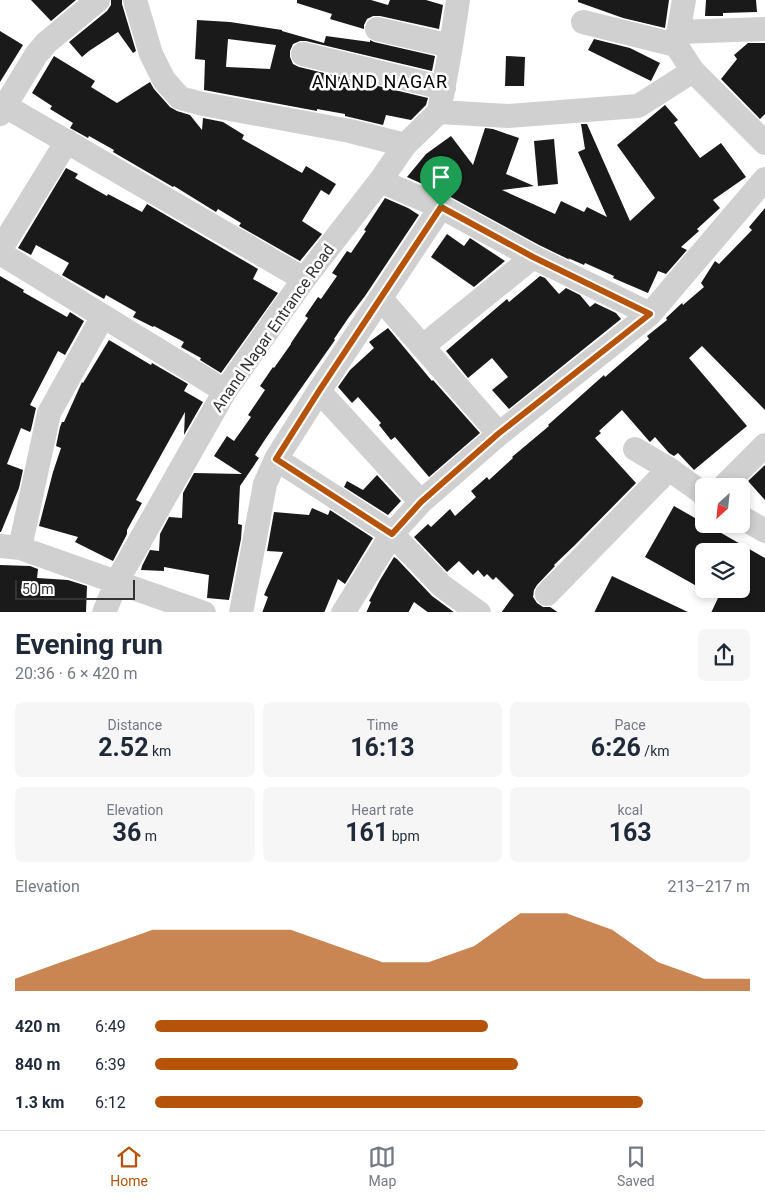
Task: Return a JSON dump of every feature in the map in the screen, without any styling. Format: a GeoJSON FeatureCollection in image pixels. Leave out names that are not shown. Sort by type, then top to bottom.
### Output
{"type":"FeatureCollection","features":[{"type":"Feature","properties":{"kind":"street"},"geometry":{"type":"LineString","coordinates":[[98,0],[46,43],[36,55],[3,110],[67,141],[304,279]]}},
{"type":"Feature","properties":{"kind":"street"},"geometry":{"type":"LineString","coordinates":[[135,0],[152,54],[164,80],[180,98],[203,104],[350,131],[405,146]]}},
{"type":"Feature","properties":{"kind":"street"},"geometry":{"type":"LineString","coordinates":[[458,0],[439,112],[508,116],[638,106],[694,71]]}},
{"type":"Feature","properties":{"kind":"street"},"geometry":{"type":"LineString","coordinates":[[684,0],[677,38],[694,71],[765,143]]}},
{"type":"Feature","properties":{"kind":"street"},"geometry":{"type":"LineString","coordinates":[[583,22],[677,38],[765,29]]}},
{"type":"Feature","properties":{"kind":"street"},"geometry":{"type":"LineString","coordinates":[[377,29],[451,46]]}},
{"type":"Feature","properties":{"kind":"street"},"geometry":{"type":"LineString","coordinates":[[303,54],[444,88]]}},
{"type":"Feature","properties":{"kind":"street","name":"Anand Nagar Entrance Road"},"geometry":{"type":"LineString","coordinates":[[104,612],[116,582],[225,391],[304,279],[405,146],[439,112]]}},
{"type":"Feature","properties":{"kind":"street"},"geometry":{"type":"LineString","coordinates":[[67,141],[0,251],[225,391]]}},
{"type":"Feature","properties":{"kind":"street"},"geometry":{"type":"LineString","coordinates":[[343,612],[392,534],[421,502],[498,434],[650,314],[765,179]]}},
{"type":"Feature","properties":{"kind":"street"},"geometry":{"type":"LineString","coordinates":[[380,181],[441,207],[533,257],[650,314]]}},
{"type":"Feature","properties":{"kind":"street"},"geometry":{"type":"LineString","coordinates":[[241,612],[265,484],[276,459],[441,207]]}},
{"type":"Feature","properties":{"kind":"street"},"geometry":{"type":"LineString","coordinates":[[423,346],[533,257]]}},
{"type":"Feature","properties":{"kind":"street"},"geometry":{"type":"LineString","coordinates":[[381,299],[498,434]]}},
{"type":"Feature","properties":{"kind":"street"},"geometry":{"type":"LineString","coordinates":[[103,316],[49,413],[10,547],[204,612]]}},
{"type":"Feature","properties":{"kind":"street"},"geometry":{"type":"LineString","coordinates":[[319,391],[421,502]]}},
{"type":"Feature","properties":{"kind":"street"},"geometry":{"type":"LineString","coordinates":[[732,478],[765,445]]}},
{"type":"Feature","properties":{"kind":"street"},"geometry":{"type":"LineString","coordinates":[[635,449],[695,488]]}},
{"type":"Feature","properties":{"kind":"street"},"geometry":{"type":"LineString","coordinates":[[276,459],[392,534],[442,586],[479,612]]}},
{"type":"Feature","properties":{"kind":"street"},"geometry":{"type":"LineString","coordinates":[[547,594],[669,470]]}},
{"type":"Feature","properties":{"kind":"street"},"geometry":{"type":"LineString","coordinates":[[750,522],[765,531]]}},
{"type":"Feature","properties":{"kind":"building"},"geometry":{"type":"Polygon","coordinates":[[[31,0],[76,0],[51,21],[31,0]]]}},
{"type":"Feature","properties":{"kind":"building"},"geometry":{"type":"Polygon","coordinates":[[[111,0],[122,0],[136,51],[133,53],[118,32],[82,57],[69,42],[107,11],[111,5],[111,0]]]}},
{"type":"Feature","properties":{"kind":"building"},"geometry":{"type":"Polygon","coordinates":[[[297,0],[371,0],[388,5],[390,0],[426,0],[443,5],[439,29],[373,16],[367,19],[364,29],[330,19],[332,14],[297,3],[297,0]]]}},
{"type":"Feature","properties":{"kind":"building"},"geometry":{"type":"Polygon","coordinates":[[[578,0],[669,0],[665,28],[623,18],[578,2],[578,0]]]}},
{"type":"Feature","properties":{"kind":"building"},"geometry":{"type":"Polygon","coordinates":[[[706,0],[756,0],[757,12],[723,13],[723,16],[705,16],[706,0]]]}},
{"type":"Feature","properties":{"kind":"building"},"geometry":{"type":"Polygon","coordinates":[[[197,20],[230,22],[282,30],[324,43],[326,36],[370,42],[370,40],[435,56],[432,71],[306,41],[293,44],[290,57],[293,64],[299,67],[428,98],[426,105],[411,120],[386,115],[383,125],[345,116],[345,114],[317,109],[317,111],[204,90],[205,60],[195,59],[197,20]],[[228,39],[226,67],[270,69],[276,45],[228,39]]]}},
{"type":"Feature","properties":{"kind":"building"},"geometry":{"type":"Polygon","coordinates":[[[0,31],[23,45],[0,82],[0,31]]]}},
{"type":"Feature","properties":{"kind":"building"},"geometry":{"type":"Polygon","coordinates":[[[594,39],[630,48],[660,63],[651,81],[588,50],[594,39]]]}},
{"type":"Feature","properties":{"kind":"building"},"geometry":{"type":"Polygon","coordinates":[[[748,43],[765,43],[765,114],[760,119],[721,79],[737,59],[734,55],[748,43]]]}},
{"type":"Feature","properties":{"kind":"building"},"geometry":{"type":"Polygon","coordinates":[[[54,56],[95,81],[91,87],[117,103],[150,82],[170,107],[190,115],[202,130],[203,118],[223,122],[244,135],[242,139],[302,173],[306,166],[336,184],[329,195],[321,190],[302,221],[322,234],[300,261],[239,226],[241,223],[218,209],[216,212],[113,152],[114,150],[70,128],[73,123],[50,109],[52,106],[32,93],[54,56]]]}},
{"type":"Feature","properties":{"kind":"building"},"geometry":{"type":"Polygon","coordinates":[[[506,56],[525,57],[524,86],[505,86],[506,56]]]}},
{"type":"Feature","properties":{"kind":"building"},"geometry":{"type":"Polygon","coordinates":[[[665,105],[678,120],[674,123],[700,158],[721,143],[746,177],[713,200],[720,208],[681,247],[687,250],[666,274],[658,271],[648,293],[613,278],[614,276],[585,263],[584,265],[568,258],[570,260],[447,195],[407,177],[426,154],[451,136],[473,165],[485,128],[493,129],[519,138],[506,174],[534,186],[502,190],[555,214],[561,201],[584,212],[587,207],[607,217],[578,152],[585,149],[581,124],[587,124],[630,221],[655,198],[617,145],[665,105]]]}},
{"type":"Feature","properties":{"kind":"building"},"geometry":{"type":"Polygon","coordinates":[[[554,139],[558,184],[538,186],[534,141],[554,139]]]}},
{"type":"Feature","properties":{"kind":"building"},"geometry":{"type":"Polygon","coordinates":[[[66,168],[78,174],[75,178],[107,196],[108,194],[142,212],[147,204],[258,269],[253,279],[278,293],[221,373],[200,360],[201,358],[181,347],[184,342],[133,317],[136,312],[106,295],[104,299],[62,275],[69,263],[36,245],[31,255],[18,248],[66,168]]]}},
{"type":"Feature","properties":{"kind":"building"},"geometry":{"type":"Polygon","coordinates":[[[385,198],[419,215],[255,455],[259,458],[240,486],[238,524],[242,525],[241,539],[229,600],[207,598],[209,575],[164,567],[164,571],[141,570],[150,550],[159,551],[160,534],[169,517],[182,518],[183,493],[194,473],[242,474],[214,456],[227,436],[234,441],[251,417],[248,415],[265,390],[260,386],[308,318],[305,316],[318,297],[321,299],[337,276],[332,273],[347,251],[351,253],[385,198]]]}},
{"type":"Feature","properties":{"kind":"building"},"geometry":{"type":"Polygon","coordinates":[[[765,208],[765,410],[702,346],[689,358],[747,426],[694,470],[678,453],[674,456],[669,453],[655,437],[650,442],[622,410],[599,431],[601,433],[595,438],[636,483],[554,565],[537,585],[533,597],[537,603],[543,607],[550,607],[558,612],[502,612],[514,595],[496,577],[493,580],[487,574],[484,577],[478,570],[473,575],[459,561],[447,572],[414,537],[428,524],[431,527],[450,509],[455,516],[476,497],[471,491],[487,477],[489,480],[604,375],[605,377],[649,339],[647,336],[667,320],[666,318],[682,303],[683,305],[704,287],[701,283],[715,261],[719,264],[752,230],[749,227],[765,208]]]}},
{"type":"Feature","properties":{"kind":"building"},"geometry":{"type":"Polygon","coordinates":[[[447,234],[464,246],[470,238],[505,261],[474,287],[431,257],[447,234]]]}},
{"type":"Feature","properties":{"kind":"building"},"geometry":{"type":"Polygon","coordinates":[[[0,276],[24,290],[23,292],[67,317],[70,312],[84,321],[65,355],[58,351],[30,405],[36,408],[31,430],[30,432],[21,428],[7,464],[23,470],[19,488],[1,532],[0,532],[0,276]]]}},
{"type":"Feature","properties":{"kind":"building"},"geometry":{"type":"Polygon","coordinates":[[[540,276],[545,278],[559,294],[566,288],[580,295],[590,307],[595,303],[616,313],[621,319],[509,409],[492,390],[508,377],[492,358],[468,378],[446,351],[507,299],[509,302],[540,276]]]}},
{"type":"Feature","properties":{"kind":"building"},"geometry":{"type":"Polygon","coordinates":[[[388,328],[432,381],[480,433],[429,477],[395,437],[391,440],[379,425],[381,423],[358,397],[352,403],[338,387],[350,370],[374,348],[369,342],[388,328]]]}},
{"type":"Feature","properties":{"kind":"building"},"geometry":{"type":"Polygon","coordinates":[[[109,340],[188,384],[184,391],[203,402],[184,435],[185,412],[136,500],[142,503],[113,561],[75,542],[78,537],[39,526],[61,448],[56,446],[60,427],[82,382],[109,340]]]}},
{"type":"Feature","properties":{"kind":"building"},"geometry":{"type":"Polygon","coordinates":[[[765,465],[765,500],[750,483],[750,479],[765,465]]]}},
{"type":"Feature","properties":{"kind":"building"},"geometry":{"type":"Polygon","coordinates":[[[377,475],[401,501],[388,515],[344,487],[347,481],[363,490],[377,475]]]}},
{"type":"Feature","properties":{"kind":"building"},"geometry":{"type":"Polygon","coordinates":[[[674,506],[695,518],[695,533],[721,533],[739,543],[695,543],[695,585],[645,557],[674,506]]]}},
{"type":"Feature","properties":{"kind":"building"},"geometry":{"type":"Polygon","coordinates":[[[312,508],[328,515],[330,510],[373,538],[345,584],[338,579],[324,612],[262,612],[268,597],[264,595],[283,552],[267,551],[274,512],[309,515],[312,508]]]}},
{"type":"Feature","properties":{"kind":"building"},"geometry":{"type":"Polygon","coordinates":[[[750,549],[765,558],[765,612],[711,612],[718,598],[750,598],[750,549]]]}},
{"type":"Feature","properties":{"kind":"building"},"geometry":{"type":"Polygon","coordinates":[[[394,557],[432,596],[454,612],[428,612],[414,602],[409,612],[366,612],[371,602],[369,601],[394,557]]]}},
{"type":"Feature","properties":{"kind":"building"},"geometry":{"type":"Polygon","coordinates":[[[0,565],[30,566],[38,569],[37,578],[68,580],[87,586],[86,612],[0,612],[0,565]]]}},
{"type":"Feature","properties":{"kind":"building"},"geometry":{"type":"Polygon","coordinates":[[[612,576],[688,612],[594,612],[612,576]]]}},
{"type":"Feature","properties":{"kind":"district","name":"ANAND NAGAR"},"geometry":{"type":"Point","coordinates":[380,81]}},
{"type":"Feature","properties":{"kind":"route"},"geometry":{"type":"LineString","coordinates":[[441,207],[533,257],[650,314],[498,434],[421,502],[392,534],[276,459],[441,207]]}}]}
